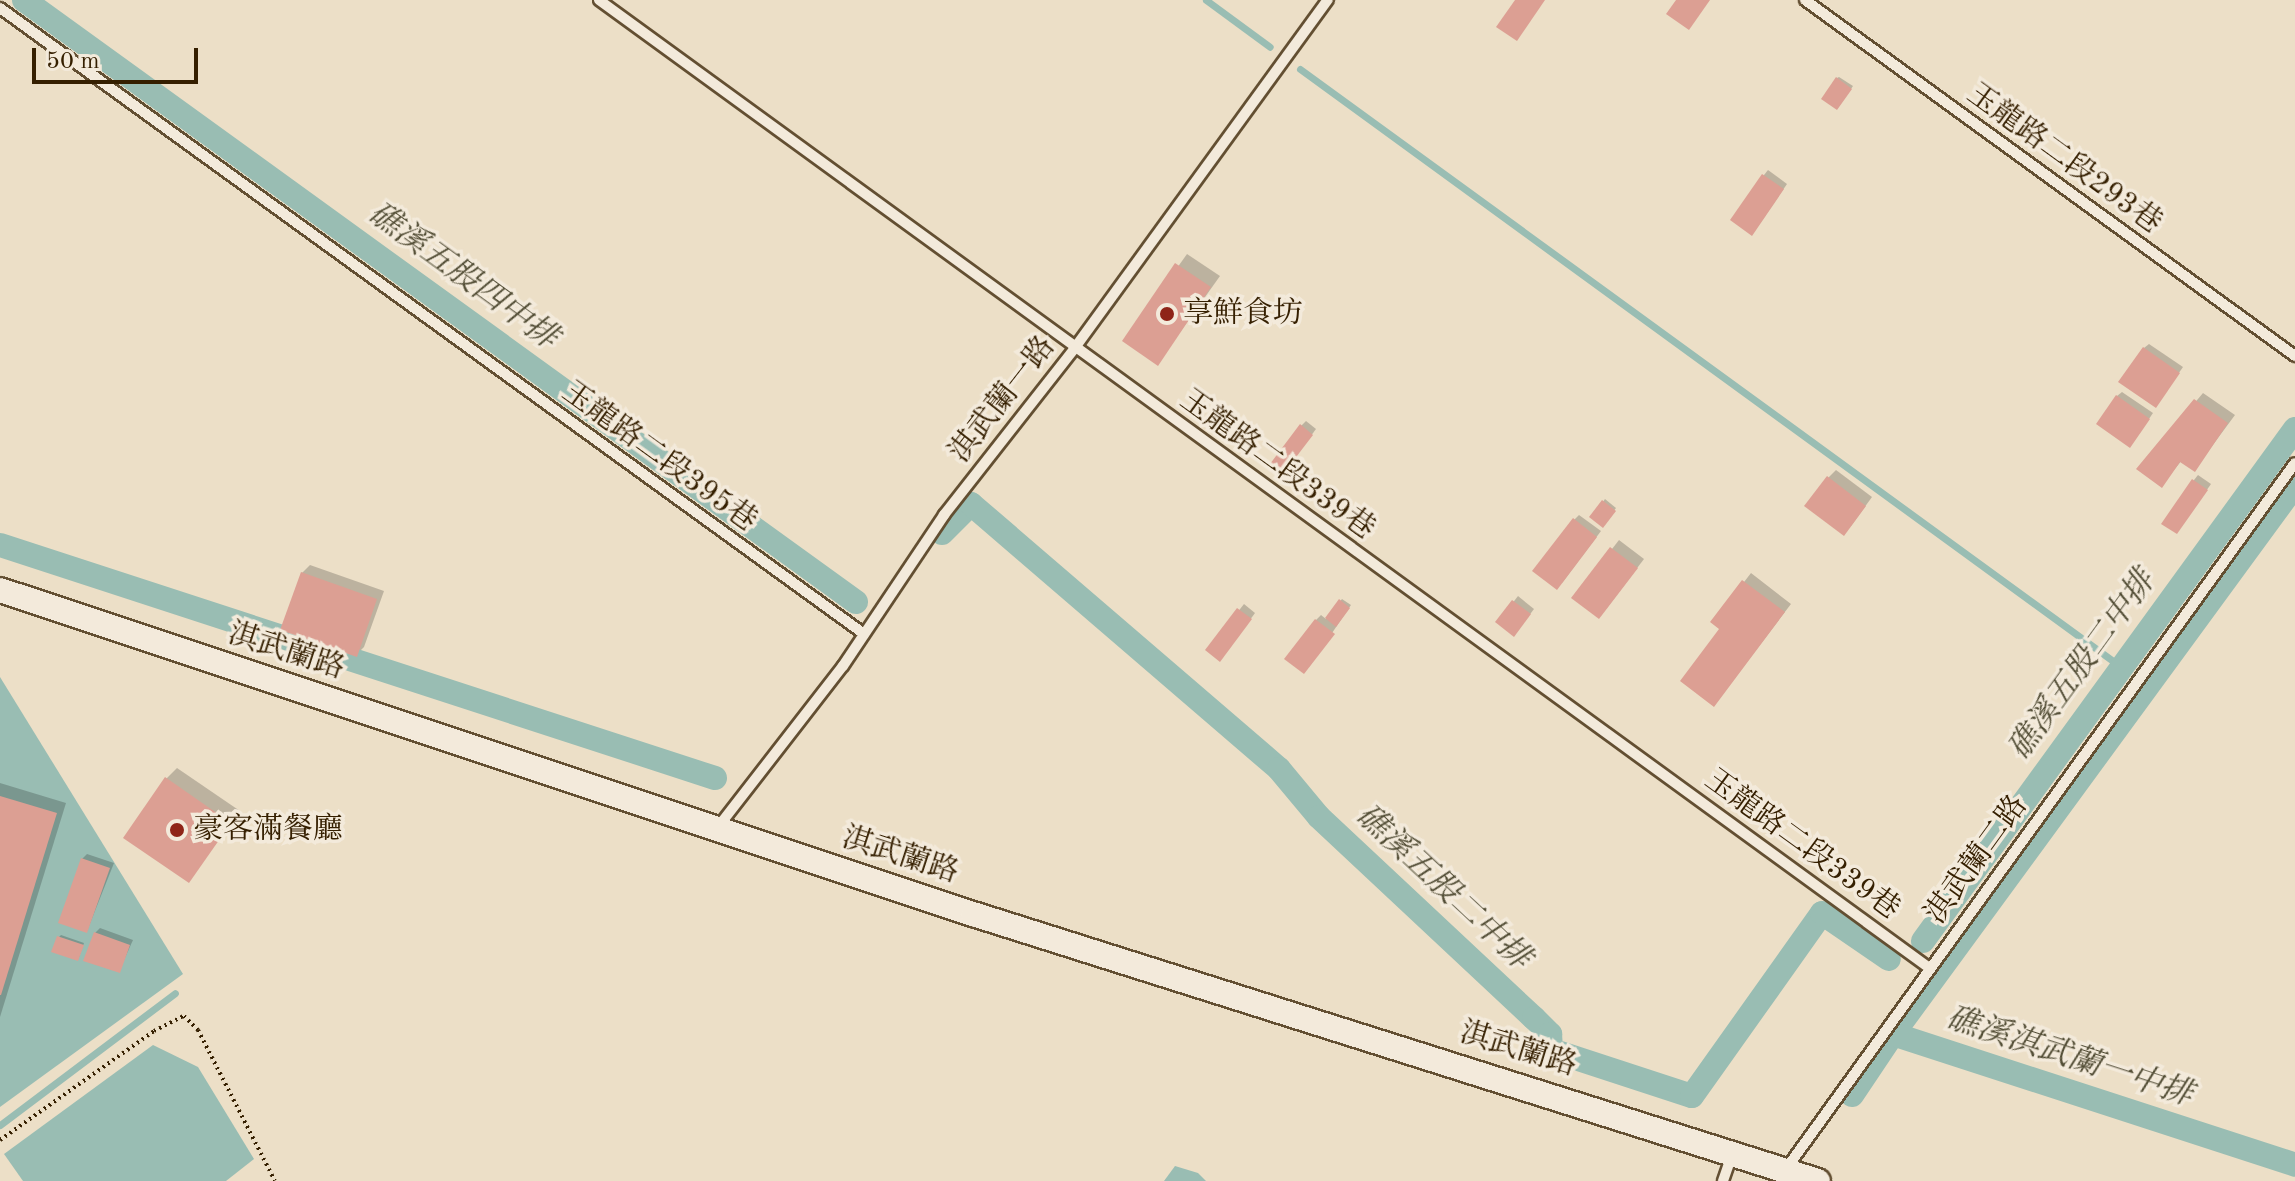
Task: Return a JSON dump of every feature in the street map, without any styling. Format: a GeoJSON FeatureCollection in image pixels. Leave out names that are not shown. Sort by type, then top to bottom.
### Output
{"type":"FeatureCollection","features":[{"type":"Feature","properties":{"kind":"street","name":"淇武蘭路"},"geometry":{"type":"LineString","coordinates":[[0,590],[717,829],[1734,1151],[1818,1181]]}},
{"type":"Feature","properties":{"kind":"lane","name":"玉龍路二段339巷"},"geometry":{"type":"LineString","coordinates":[[599,0],[1074,349],[1928,967]]}},
{"type":"Feature","properties":{"kind":"lane","name":"淇武蘭一路"},"geometry":{"type":"LineString","coordinates":[[717,829],[864,634],[944,515],[1074,349],[1328,0]]}},
{"type":"Feature","properties":{"kind":"lane","name":"玉龍路二段293巷"},"geometry":{"type":"LineString","coordinates":[[1805,0],[2295,356]]}},
{"type":"Feature","properties":{"kind":"lane","name":"玉龍路二段395巷"},"geometry":{"type":"LineString","coordinates":[[0,8],[864,634]]}},
{"type":"Feature","properties":{"kind":"lane","name":"淇武蘭二路"},"geometry":{"type":"LineString","coordinates":[[1785,1170],[1928,967],[2295,463]]}},
{"type":"Feature","properties":{"kind":"lane"},"geometry":{"type":"LineString","coordinates":[[1723,1181],[1734,1151]]}},
{"type":"Feature","properties":{"kind":"path"},"geometry":{"type":"LineString","coordinates":[[0,1140],[154,1031],[184,1016],[198,1030],[275,1181]]}},
{"type":"Feature","properties":{"kind":"water"},"geometry":{"type":"Polygon","coordinates":[[[0,677],[183,974],[0,1107],[0,677]]]}},
{"type":"Feature","properties":{"kind":"water"},"geometry":{"type":"Polygon","coordinates":[[[153,1045],[198,1067],[254,1159],[226,1181],[23,1181],[4,1154],[153,1045]]]}},
{"type":"Feature","properties":{"kind":"water"},"geometry":{"type":"Polygon","coordinates":[[[1175,1166],[1198,1173],[1206,1181],[1164,1181],[1175,1166]]]}},
{"type":"Feature","properties":{"kind":"building"},"geometry":{"type":"Polygon","coordinates":[[[1515,0],[1545,0],[1517,41],[1496,27],[1515,0]]]}},
{"type":"Feature","properties":{"kind":"building"},"geometry":{"type":"Polygon","coordinates":[[[1676,0],[1710,0],[1689,30],[1666,14],[1676,0]]]}},
{"type":"Feature","properties":{"kind":"building"},"geometry":{"type":"Polygon","coordinates":[[[1836,77],[1852,89],[1837,110],[1821,99],[1836,77]]]}},
{"type":"Feature","properties":{"kind":"building"},"geometry":{"type":"Polygon","coordinates":[[[1762,174],[1784,189],[1752,236],[1730,220],[1762,174]]]}},
{"type":"Feature","properties":{"kind":"building","name":"享鮮食坊"},"geometry":{"type":"Polygon","coordinates":[[[1175,263],[1211,287],[1158,366],[1122,341],[1175,263]]]}},
{"type":"Feature","properties":{"kind":"building"},"geometry":{"type":"Polygon","coordinates":[[[2143,347],[2180,373],[2156,408],[2118,382],[2143,347]]]}},
{"type":"Feature","properties":{"kind":"building"},"geometry":{"type":"Polygon","coordinates":[[[2116,395],[2150,419],[2130,448],[2096,424],[2116,395]]]}},
{"type":"Feature","properties":{"kind":"building"},"geometry":{"type":"Polygon","coordinates":[[[2194,399],[2228,423],[2195,472],[2180,462],[2162,488],[2136,469],[2194,399]]]}},
{"type":"Feature","properties":{"kind":"building"},"geometry":{"type":"Polygon","coordinates":[[[1300,424],[1313,435],[1280,478],[1267,468],[1300,424]]]}},
{"type":"Feature","properties":{"kind":"building"},"geometry":{"type":"Polygon","coordinates":[[[1827,476],[1866,506],[1844,536],[1804,506],[1827,476]]]}},
{"type":"Feature","properties":{"kind":"building"},"geometry":{"type":"Polygon","coordinates":[[[2192,479],[2208,490],[2177,534],[2161,524],[2192,479]]]}},
{"type":"Feature","properties":{"kind":"building"},"geometry":{"type":"Polygon","coordinates":[[[1602,500],[1616,511],[1603,528],[1589,517],[1602,500]]]}},
{"type":"Feature","properties":{"kind":"building"},"geometry":{"type":"Polygon","coordinates":[[[1573,518],[1597,537],[1557,590],[1532,571],[1573,518]]]}},
{"type":"Feature","properties":{"kind":"building"},"geometry":{"type":"Polygon","coordinates":[[[1610,547],[1638,568],[1599,619],[1571,598],[1610,547]]]}},
{"type":"Feature","properties":{"kind":"building"},"geometry":{"type":"Polygon","coordinates":[[[301,572],[377,599],[357,657],[280,630],[301,572]]]}},
{"type":"Feature","properties":{"kind":"building"},"geometry":{"type":"Polygon","coordinates":[[[1742,580],[1785,612],[1714,707],[1680,681],[1719,629],[1710,622],[1742,580]]]}},
{"type":"Feature","properties":{"kind":"building"},"geometry":{"type":"Polygon","coordinates":[[[1339,599],[1350,608],[1336,627],[1325,618],[1339,599]]]}},
{"type":"Feature","properties":{"kind":"building"},"geometry":{"type":"Polygon","coordinates":[[[1512,600],[1531,614],[1514,637],[1495,622],[1512,600]]]}},
{"type":"Feature","properties":{"kind":"building"},"geometry":{"type":"Polygon","coordinates":[[[1237,608],[1252,619],[1220,662],[1205,650],[1237,608]]]}},
{"type":"Feature","properties":{"kind":"building"},"geometry":{"type":"Polygon","coordinates":[[[1315,619],[1335,634],[1304,674],[1284,659],[1315,619]]]}},
{"type":"Feature","properties":{"kind":"building","name":"豪客滿餐廳"},"geometry":{"type":"Polygon","coordinates":[[[165,777],[231,823],[189,883],[123,838],[165,777]]]}},
{"type":"Feature","properties":{"kind":"building"},"geometry":{"type":"Polygon","coordinates":[[[0,796],[57,813],[1,995],[0,995],[0,796]]]}},
{"type":"Feature","properties":{"kind":"building"},"geometry":{"type":"Polygon","coordinates":[[[81,858],[110,868],[87,933],[58,923],[81,858]]]}},
{"type":"Feature","properties":{"kind":"building"},"geometry":{"type":"Polygon","coordinates":[[[94,932],[130,945],[120,973],[83,961],[94,932]]]}},
{"type":"Feature","properties":{"kind":"building"},"geometry":{"type":"Polygon","coordinates":[[[57,936],[84,945],[78,961],[51,952],[57,936]]]}},
{"type":"Feature","properties":{"kind":"waterway","name":"礁溪五股四中排"},"geometry":{"type":"LineString","coordinates":[[24,0],[856,602]]}},
{"type":"Feature","properties":{"kind":"waterway","name":"礁溪五股四中排"},"geometry":{"type":"LineString","coordinates":[[30,5],[35,0]]}},
{"type":"Feature","properties":{"kind":"waterway"},"geometry":{"type":"LineString","coordinates":[[1206,0],[1270,47]]}},
{"type":"Feature","properties":{"kind":"waterway"},"geometry":{"type":"LineString","coordinates":[[1300,69],[2124,669]]}},
{"type":"Feature","properties":{"kind":"waterway","name":"礁溪五股二中排"},"geometry":{"type":"LineString","coordinates":[[1923,941],[2295,429]]}},
{"type":"Feature","properties":{"kind":"waterway"},"geometry":{"type":"LineString","coordinates":[[1893,1034],[2295,485]]}},
{"type":"Feature","properties":{"kind":"waterway","name":"礁溪五股二中排"},"geometry":{"type":"LineString","coordinates":[[942,533],[971,504],[1279,769],[1319,817],[1550,1034],[1551,1050],[1692,1096],[1822,913],[1889,959]]}},
{"type":"Feature","properties":{"kind":"waterway"},"geometry":{"type":"LineString","coordinates":[[0,545],[715,778]]}},
{"type":"Feature","properties":{"kind":"waterway"},"geometry":{"type":"LineString","coordinates":[[0,1125],[175,993]]}},
{"type":"Feature","properties":{"kind":"waterway","name":"礁溪淇武蘭一中排"},"geometry":{"type":"LineString","coordinates":[[1852,1095],[1893,1034],[2295,1165]]}},
{"type":"Feature","properties":{"kind":"place","name":"享鮮食坊"},"geometry":{"type":"Point","coordinates":[1167,314]}},
{"type":"Feature","properties":{"kind":"place","name":"豪客滿餐廳"},"geometry":{"type":"Point","coordinates":[177,830]}}]}
